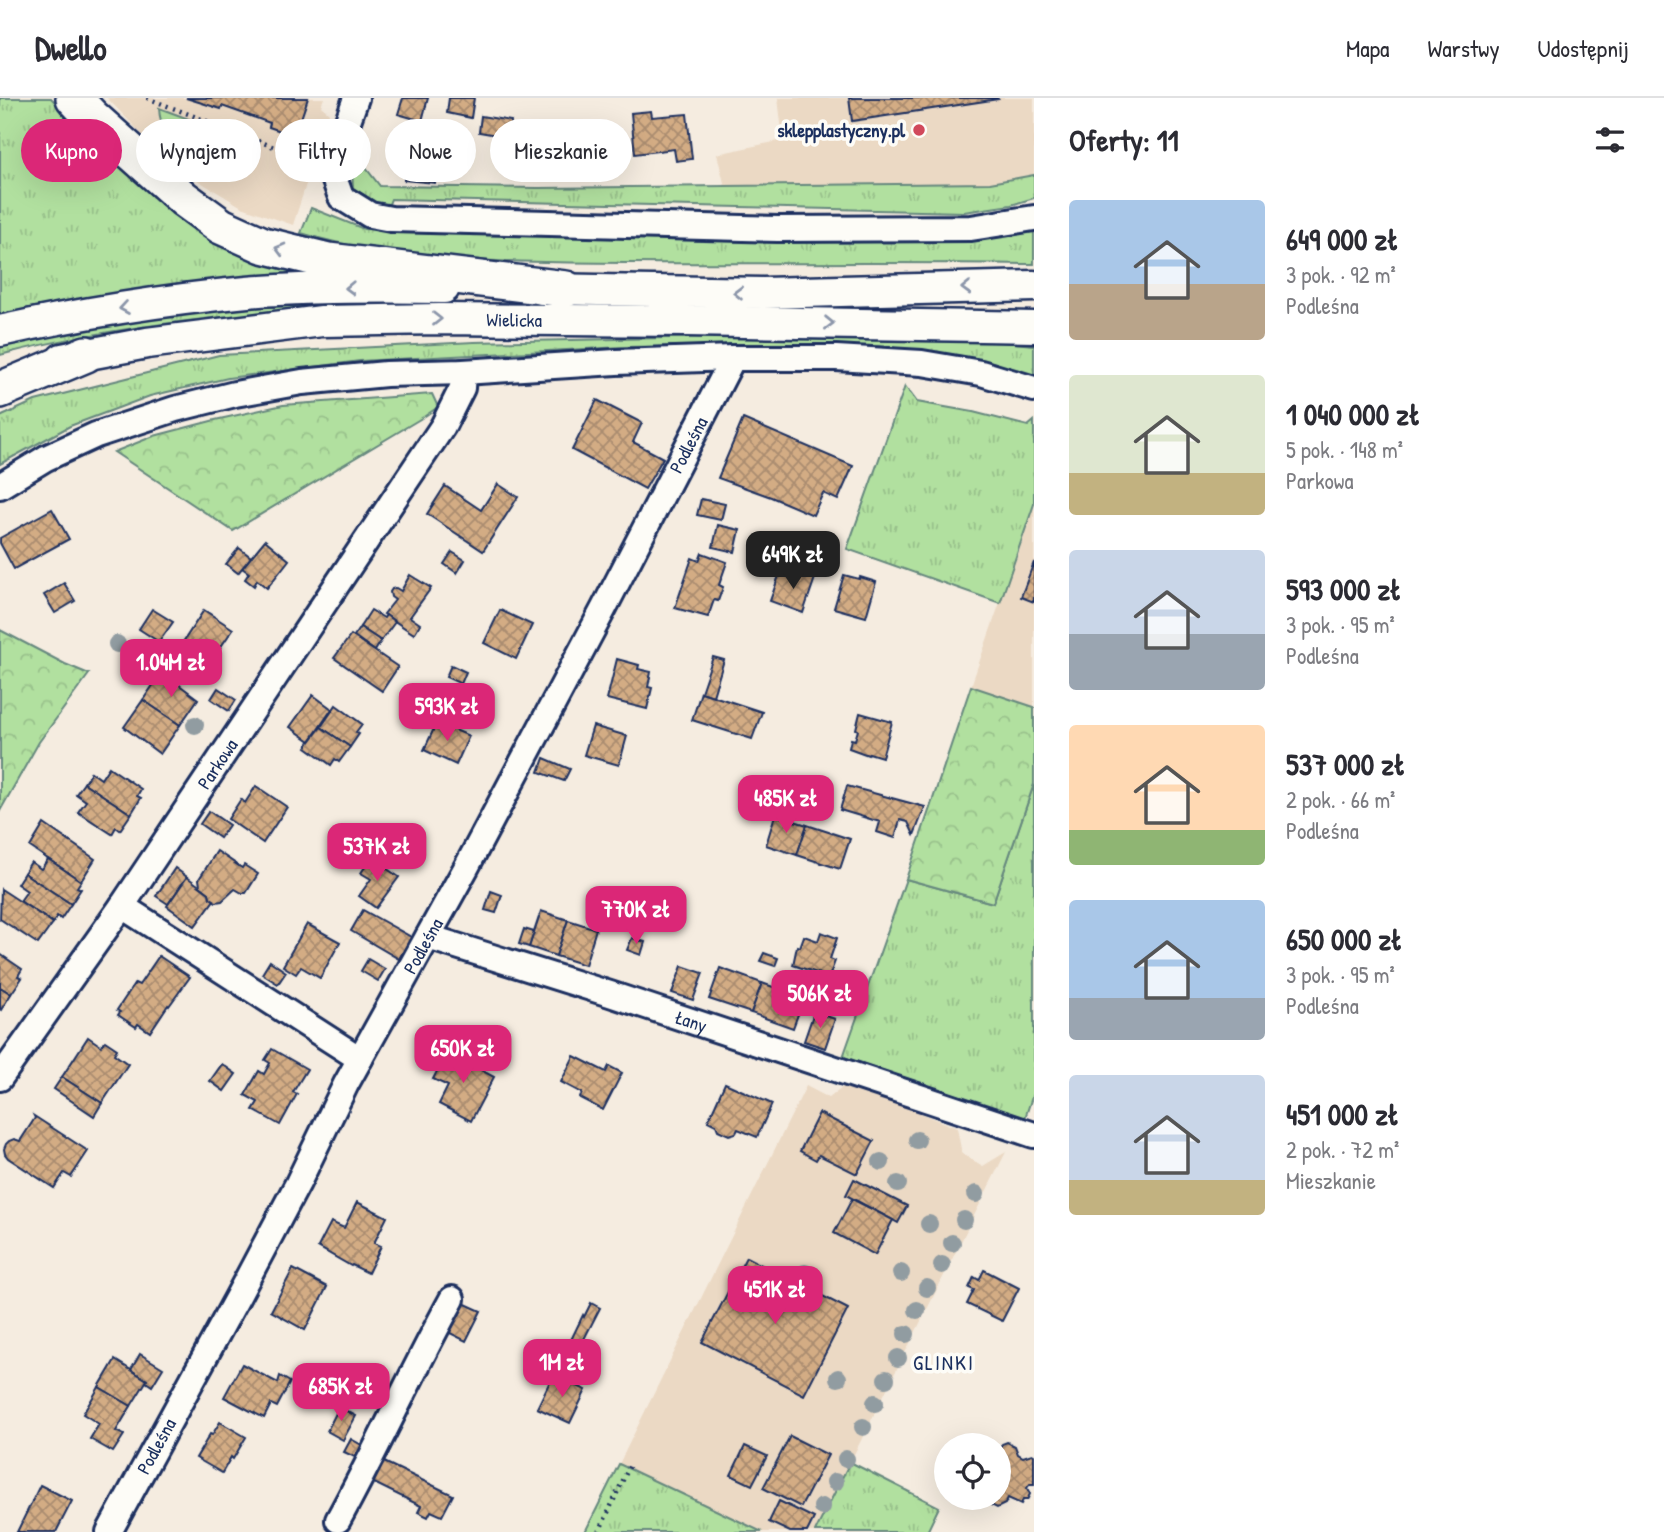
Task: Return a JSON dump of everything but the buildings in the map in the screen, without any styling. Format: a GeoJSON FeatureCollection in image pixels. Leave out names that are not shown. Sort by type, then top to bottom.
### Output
{"type":"FeatureCollection","features":[{"type":"Feature","properties":{"kind":"highway"},"geometry":{"type":"LineString","coordinates":[[74,98],[184,199],[221,226],[263,245],[328,261],[566,289]]}},
{"type":"Feature","properties":{"kind":"highway"},"geometry":{"type":"LineString","coordinates":[[0,390],[86,355]]}},
{"type":"Feature","properties":{"kind":"main road","name":"Wielicka"},"geometry":{"type":"LineString","coordinates":[[0,331],[130,306],[248,292],[361,287],[763,293],[1034,286]]}},
{"type":"Feature","properties":{"kind":"main road","name":"Wielicka"},"geometry":{"type":"LineString","coordinates":[[0,373],[147,343],[322,321],[440,319],[1034,327]]}},
{"type":"Feature","properties":{"kind":"street"},"geometry":{"type":"LineString","coordinates":[[356,98],[338,149],[334,178],[341,197],[370,215],[391,219],[847,229],[971,228],[1034,218]]}},
{"type":"Feature","properties":{"kind":"street","name":"Podleśna"},"geometry":{"type":"LineString","coordinates":[[109,1532],[292,1194],[360,1059],[604,608],[733,358]]}},
{"type":"Feature","properties":{"kind":"street"},"geometry":{"type":"LineString","coordinates":[[0,486],[46,458],[96,435],[175,409],[235,394],[302,382],[386,374],[616,362],[836,358],[922,363],[981,373],[1034,389]]}},
{"type":"Feature","properties":{"kind":"street","name":"Parkowa"},"geometry":{"type":"LineString","coordinates":[[0,1078],[122,906],[443,426],[462,388],[463,372]]}},
{"type":"Feature","properties":{"kind":"street"},"geometry":{"type":"LineString","coordinates":[[122,906],[360,1059]]}},
{"type":"Feature","properties":{"kind":"street","name":"Łany"},"geometry":{"type":"LineString","coordinates":[[428,937],[610,994],[1034,1135]]}},
{"type":"Feature","properties":{"kind":"street"},"geometry":{"type":"LineString","coordinates":[[338,1520],[452,1299]]}},
{"type":"Feature","properties":{"kind":"path"},"geometry":{"type":"LineString","coordinates":[[147,98],[275,147]]}},
{"type":"Feature","properties":{"kind":"path"},"geometry":{"type":"LineString","coordinates":[[599,1532],[630,1465]]}},
{"type":"Feature","properties":{"kind":"shaded area"},"geometry":{"type":"Polygon","coordinates":[[[107,98],[324,98],[321,106],[329,113],[327,119],[275,119],[275,182],[307,182],[293,225],[242,207],[200,182],[261,182],[261,119],[136,119],[136,128],[107,98]]]}},
{"type":"Feature","properties":{"kind":"shaded area"},"geometry":{"type":"Polygon","coordinates":[[[778,98],[1034,98],[1034,175],[990,183],[725,187],[717,154],[783,140],[778,98]]]}},
{"type":"Feature","properties":{"kind":"shaded area"},"geometry":{"type":"Polygon","coordinates":[[[1034,504],[1034,707],[971,686],[1034,504]]]}},
{"type":"Feature","properties":{"kind":"shaded area"},"geometry":{"type":"Polygon","coordinates":[[[847,1084],[957,1128],[962,1154],[983,1166],[1006,1152],[815,1532],[762,1532],[619,1464],[806,1086],[829,1098],[847,1084]]]}},
{"type":"Feature","properties":{"kind":"green space"},"geometry":{"type":"Polygon","coordinates":[[[0,98],[51,98],[72,119],[21,119],[21,182],[122,182],[122,168],[150,193],[194,224],[304,273],[303,276],[0,316],[0,98]]]}},
{"type":"Feature","properties":{"kind":"green space"},"geometry":{"type":"Polygon","coordinates":[[[159,108],[189,119],[160,119],[159,108]]]}},
{"type":"Feature","properties":{"kind":"green space"},"geometry":{"type":"Polygon","coordinates":[[[371,175],[380,186],[538,188],[990,183],[1034,175],[1034,198],[1011,205],[964,212],[391,199],[387,209],[353,188],[353,182],[371,182],[371,175]]]}},
{"type":"Feature","properties":{"kind":"green space"},"geometry":{"type":"Polygon","coordinates":[[[311,208],[364,229],[961,239],[1010,236],[1034,230],[1034,264],[590,263],[465,260],[382,251],[301,233],[311,208]]]}},
{"type":"Feature","properties":{"kind":"green space"},"geometry":{"type":"Polygon","coordinates":[[[385,303],[385,306],[191,320],[95,334],[0,355],[0,347],[157,318],[254,308],[385,303]]]}},
{"type":"Feature","properties":{"kind":"green space"},"geometry":{"type":"Polygon","coordinates":[[[910,333],[1034,345],[1034,377],[989,361],[879,346],[623,347],[360,361],[228,378],[150,396],[70,426],[0,464],[0,417],[35,401],[219,355],[474,342],[910,333]]]}},
{"type":"Feature","properties":{"kind":"green space"},"geometry":{"type":"Polygon","coordinates":[[[905,386],[917,402],[1028,426],[1034,421],[1034,504],[1000,603],[847,549],[905,386]]]}},
{"type":"Feature","properties":{"kind":"green space"},"geometry":{"type":"Polygon","coordinates":[[[432,394],[438,407],[425,416],[233,531],[114,452],[154,436],[283,405],[432,394]]]}},
{"type":"Feature","properties":{"kind":"green space"},"geometry":{"type":"Polygon","coordinates":[[[0,630],[89,674],[39,742],[0,811],[0,630]]]}},
{"type":"Feature","properties":{"kind":"green space"},"geometry":{"type":"Polygon","coordinates":[[[971,686],[1034,707],[1034,784],[993,903],[906,879],[971,686]]]}},
{"type":"Feature","properties":{"kind":"green space"},"geometry":{"type":"Polygon","coordinates":[[[1034,784],[1034,1091],[1025,1118],[843,1057],[906,879],[993,903],[1034,784]]]}},
{"type":"Feature","properties":{"kind":"green space"},"geometry":{"type":"Polygon","coordinates":[[[850,1462],[934,1504],[934,1510],[938,1510],[927,1532],[815,1532],[850,1462]]]}},
{"type":"Feature","properties":{"kind":"green space"},"geometry":{"type":"Polygon","coordinates":[[[619,1464],[762,1532],[585,1532],[619,1464]]]}},
{"type":"Feature","properties":{"kind":"place","name":"sklepplastyczny.pl"},"geometry":{"type":"Point","coordinates":[919,130]}},
{"type":"Feature","properties":{"kind":"district","name":"GLINKI"},"geometry":{"type":"Point","coordinates":[944,1362]}}]}
